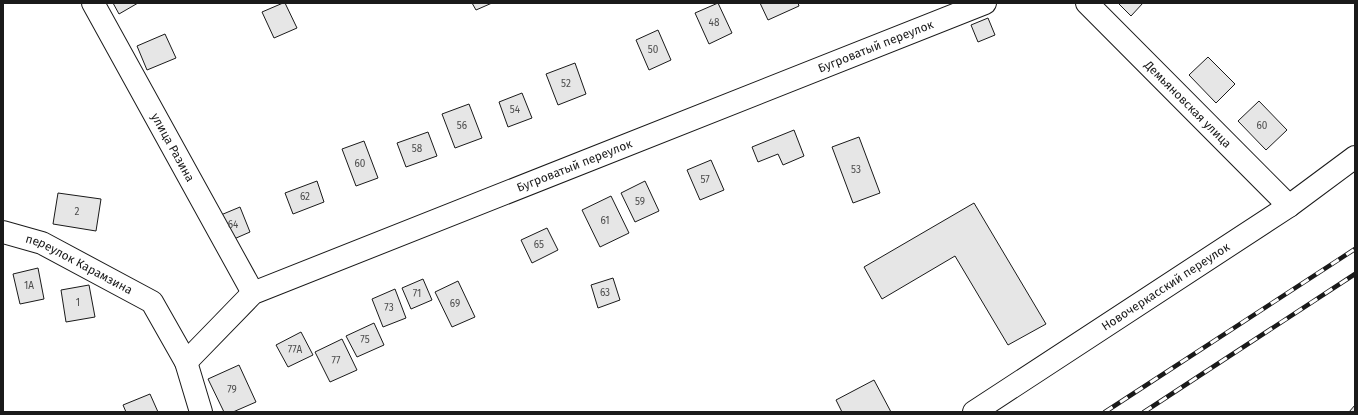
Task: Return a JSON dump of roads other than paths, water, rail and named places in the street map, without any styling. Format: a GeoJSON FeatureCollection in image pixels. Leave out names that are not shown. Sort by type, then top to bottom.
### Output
{"type":"FeatureCollection","features":[{"type":"Feature","properties":{"kind":"street","name":"улица Разина"},"geometry":{"type":"LineString","coordinates":[[93,3],[253,293]]}},
{"type":"Feature","properties":{"kind":"street","name":"Бугроватый переулок"},"geometry":{"type":"LineString","coordinates":[[186,362],[253,293],[985,3]]}},
{"type":"Feature","properties":{"kind":"street","name":"Демьяновская улица"},"geometry":{"type":"LineString","coordinates":[[1087,3],[1289,206]]}},
{"type":"Feature","properties":{"kind":"street","name":"Новочеркасский переулок"},"geometry":{"type":"LineString","coordinates":[[974,412],[1289,206],[1355,157]]}},
{"type":"Feature","properties":{"kind":"street","name":"переулок Карамзина"},"geometry":{"type":"LineString","coordinates":[[3,232],[42,243],[152,302],[186,362]]}},
{"type":"Feature","properties":{"kind":"street"},"geometry":{"type":"LineString","coordinates":[[186,362],[201,412]]}},
{"type":"Feature","properties":{"kind":"railway"},"geometry":{"type":"LineString","coordinates":[[1105,412],[1355,249]]}},
{"type":"Feature","properties":{"kind":"railway"},"geometry":{"type":"LineString","coordinates":[[1144,412],[1355,274]]}}]}
